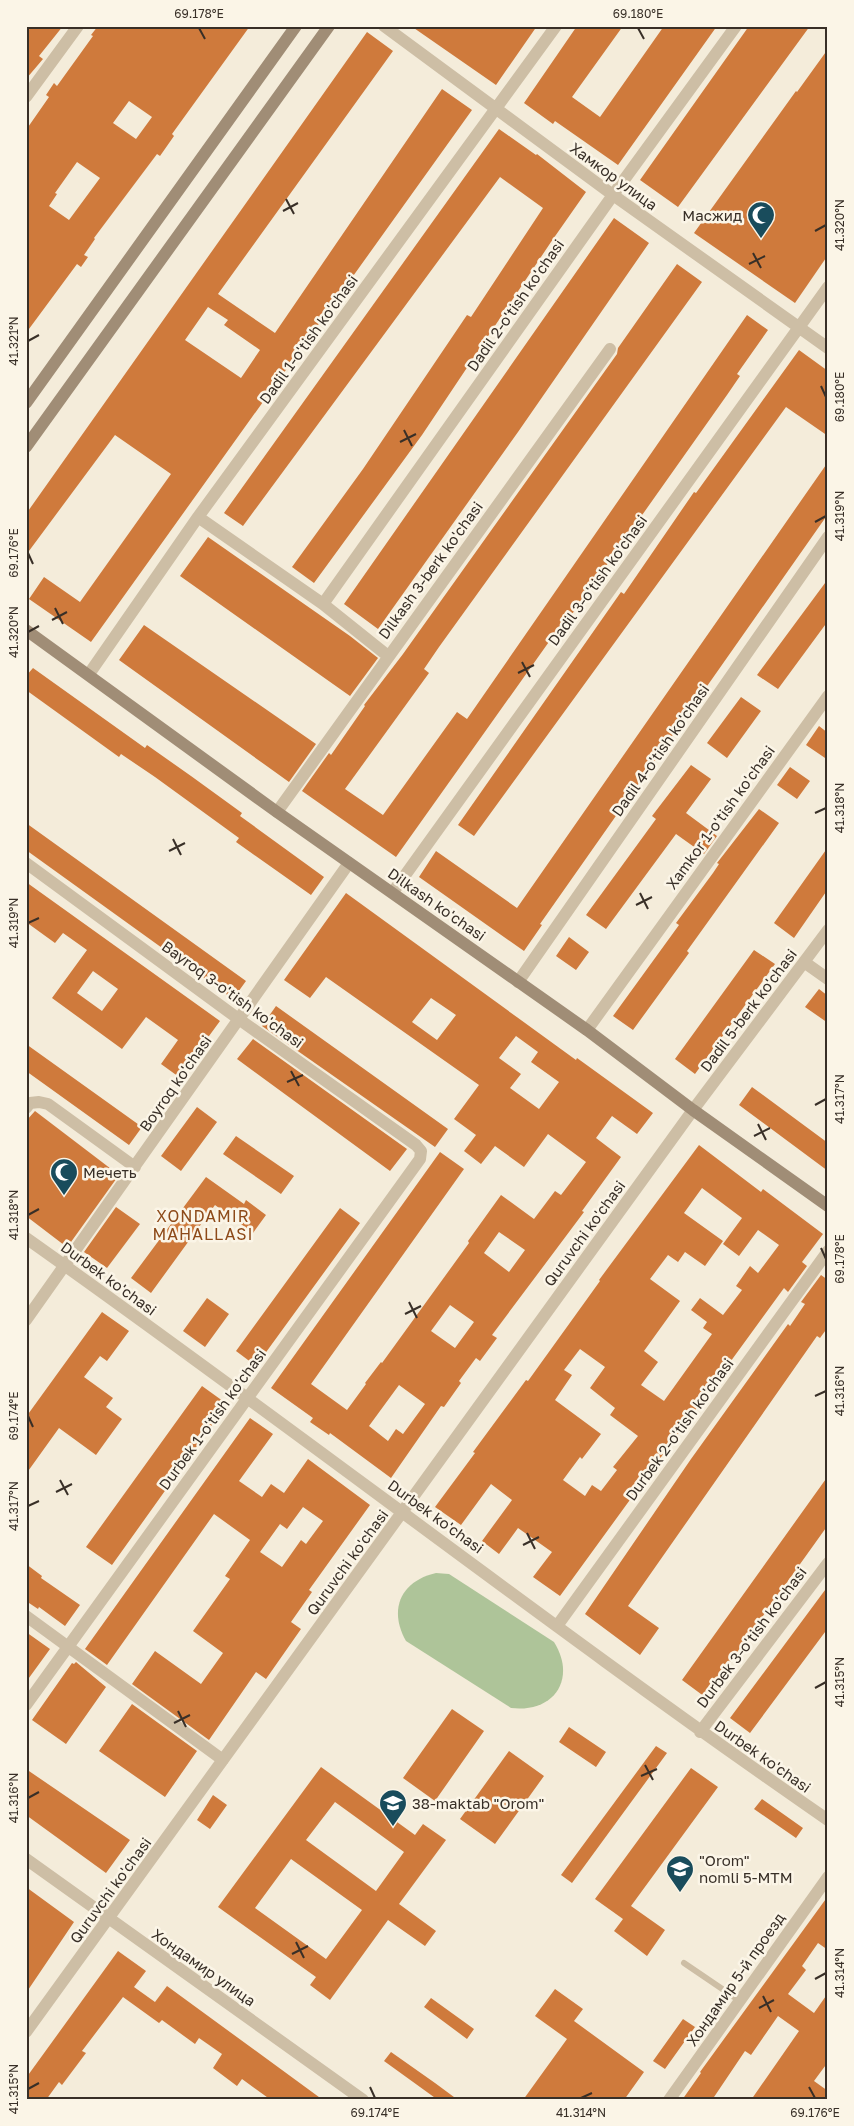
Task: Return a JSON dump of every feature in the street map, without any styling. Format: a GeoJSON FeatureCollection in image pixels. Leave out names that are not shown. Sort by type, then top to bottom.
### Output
{"type":"FeatureCollection","features":[{"type":"Feature","properties":{"kind":"street"},"geometry":{"type":"LineString","coordinates":[[26,97],[78,26]]}},
{"type":"Feature","properties":{"kind":"street"},"geometry":{"type":"LineString","coordinates":[[26,403],[296,26]]}},
{"type":"Feature","properties":{"kind":"street"},"geometry":{"type":"LineString","coordinates":[[26,447],[329,26]]}},
{"type":"Feature","properties":{"kind":"street","name":"Хамкор улица"},"geometry":{"type":"LineString","coordinates":[[384,26],[613,195],[828,348]]}},
{"type":"Feature","properties":{"kind":"street","name":"Dadil 1-o'tish ko'chasi"},"geometry":{"type":"LineString","coordinates":[[89,674],[198,516],[556,26]]}},
{"type":"Feature","properties":{"kind":"street","name":"Dadil 2-o'tish ko'chasi"},"geometry":{"type":"LineString","coordinates":[[323,604],[613,195],[736,26]]}},
{"type":"Feature","properties":{"kind":"street","name":"Dadil 3-o'tish ko'chasi"},"geometry":{"type":"LineString","coordinates":[[393,892],[828,287]]}},
{"type":"Feature","properties":{"kind":"street","name":"Dilkash 3-berk ko'chasi"},"geometry":{"type":"LineString","coordinates":[[277,812],[610,349]]}},
{"type":"Feature","properties":{"kind":"street"},"geometry":{"type":"LineString","coordinates":[[198,516],[323,604],[388,656]]}},
{"type":"Feature","properties":{"kind":"street","name":"Dadil 4-o'tish ko'chasi"},"geometry":{"type":"LineString","coordinates":[[518,982],[828,537]]}},
{"type":"Feature","properties":{"kind":"street","name":"Dilkash ko'chasi"},"geometry":{"type":"LineString","coordinates":[[26,630],[277,812],[587,1030],[693,1110],[828,1206]]}},
{"type":"Feature","properties":{"kind":"street","name":"Xamkor 1-o'tish ko'chasi"},"geometry":{"type":"LineString","coordinates":[[587,1030],[828,696]]}},
{"type":"Feature","properties":{"kind":"street","name":"Bayroq 3-o'tish ko'chasi"},"geometry":{"type":"LineString","coordinates":[[26,862],[240,1020],[416,1145],[421,1151]]}},
{"type":"Feature","properties":{"kind":"street","name":"Boyroq ko'chasi"},"geometry":{"type":"LineString","coordinates":[[26,1320],[240,1020],[349,863]]}},
{"type":"Feature","properties":{"kind":"street","name":"Dadil 5-berk ko'chasi"},"geometry":{"type":"LineString","coordinates":[[693,1110],[828,930]]}},
{"type":"Feature","properties":{"kind":"street"},"geometry":{"type":"LineString","coordinates":[[804,962],[828,979]]}},
{"type":"Feature","properties":{"kind":"street"},"geometry":{"type":"LineString","coordinates":[[26,1108],[30,1103],[48,1104],[135,1167]]}},
{"type":"Feature","properties":{"kind":"street","name":"Quruvchi ko'chasi"},"geometry":{"type":"LineString","coordinates":[[26,2032],[693,1110]]}},
{"type":"Feature","properties":{"kind":"street","name":"Durbek 1-o'tish ko'chasi"},"geometry":{"type":"LineString","coordinates":[[26,1705],[420,1159],[421,1151]]}},
{"type":"Feature","properties":{"kind":"street","name":"Durbek ko'chasi"},"geometry":{"type":"LineString","coordinates":[[26,1238],[403,1512],[700,1732],[828,1820]]}},
{"type":"Feature","properties":{"kind":"street","name":"Durbek 2-o'tish ko'chasi"},"geometry":{"type":"LineString","coordinates":[[557,1626],[828,1251]]}},
{"type":"Feature","properties":{"kind":"street","name":"Durbek 3-o'tish ko'chasi"},"geometry":{"type":"LineString","coordinates":[[700,1732],[828,1563]]}},
{"type":"Feature","properties":{"kind":"street"},"geometry":{"type":"LineString","coordinates":[[26,1616],[223,1760]]}},
{"type":"Feature","properties":{"kind":"street","name":"Хондамир улица"},"geometry":{"type":"LineString","coordinates":[[26,1859],[363,2100]]}},
{"type":"Feature","properties":{"kind":"street","name":"Хондамир 5-й проезд"},"geometry":{"type":"LineString","coordinates":[[669,2100],[828,1877]]}},
{"type":"Feature","properties":{"kind":"lane"},"geometry":{"type":"LineString","coordinates":[[684,1963],[740,2001]]}},
{"type":"Feature","properties":{"kind":"green space"},"geometry":{"type":"Polygon","coordinates":[[[436,1573],[449,1574],[554,1642],[561,1656],[563,1669],[562,1680],[557,1691],[550,1699],[539,1705],[526,1708],[511,1708],[406,1641],[398,1618],[401,1598],[414,1582],[436,1573]]]}},
{"type":"Feature","properties":{"kind":"building"},"geometry":{"type":"Polygon","coordinates":[[[32,26],[63,26],[39,56],[43,59],[26,79],[26,33],[32,26]]]}},
{"type":"Feature","properties":{"kind":"building"},"geometry":{"type":"Polygon","coordinates":[[[98,26],[250,26],[172,134],[174,136],[160,156],[157,154],[94,238],[84,255],[88,257],[81,267],[77,264],[26,333],[26,130],[49,97],[46,95],[54,83],[57,86],[93,36],[91,35],[98,26]],[[129,101],[113,123],[136,139],[152,117],[129,101]],[[77,162],[55,193],[57,194],[49,206],[69,220],[100,178],[77,162]]]}},
{"type":"Feature","properties":{"kind":"building"},"geometry":{"type":"Polygon","coordinates":[[[411,26],[537,26],[496,85],[411,26]]]}},
{"type":"Feature","properties":{"kind":"building"},"geometry":{"type":"Polygon","coordinates":[[[577,26],[623,26],[572,97],[600,117],[664,26],[717,26],[618,165],[555,121],[553,124],[524,103],[577,26]]]}},
{"type":"Feature","properties":{"kind":"building"},"geometry":{"type":"Polygon","coordinates":[[[749,26],[810,26],[678,207],[640,180],[749,26]]]}},
{"type":"Feature","properties":{"kind":"building"},"geometry":{"type":"Polygon","coordinates":[[[367,32],[393,51],[218,294],[275,333],[442,89],[472,110],[91,642],[29,599],[44,577],[80,602],[171,474],[115,435],[26,555],[26,514],[367,32]],[[208,307],[185,340],[241,378],[260,350],[224,325],[228,320],[208,307]]]}},
{"type":"Feature","properties":{"kind":"building"},"geometry":{"type":"Polygon","coordinates":[[[828,49],[828,255],[795,303],[694,233],[828,49]]]}},
{"type":"Feature","properties":{"kind":"building"},"geometry":{"type":"Polygon","coordinates":[[[499,129],[537,154],[586,192],[422,435],[314,583],[292,567],[363,469],[467,315],[471,317],[543,208],[500,177],[243,526],[224,513],[499,129]]]}},
{"type":"Feature","properties":{"kind":"building"},"geometry":{"type":"Polygon","coordinates":[[[614,218],[649,243],[378,629],[344,604],[614,218]]]}},
{"type":"Feature","properties":{"kind":"building"},"geometry":{"type":"Polygon","coordinates":[[[677,264],[702,282],[439,647],[424,669],[429,673],[345,789],[383,815],[457,712],[467,719],[747,315],[768,330],[737,374],[740,376],[727,395],[570,617],[568,615],[396,857],[302,791],[329,753],[331,755],[364,705],[403,654],[617,354],[618,348],[677,264]]]}},
{"type":"Feature","properties":{"kind":"building"},"geometry":{"type":"Polygon","coordinates":[[[799,350],[828,371],[828,436],[786,407],[474,836],[458,825],[621,592],[624,594],[694,492],[696,493],[799,350]]]}},
{"type":"Feature","properties":{"kind":"building"},"geometry":{"type":"Polygon","coordinates":[[[828,462],[828,514],[540,924],[542,925],[524,951],[419,877],[436,851],[517,908],[828,462]]]}},
{"type":"Feature","properties":{"kind":"building"},"geometry":{"type":"Polygon","coordinates":[[[208,537],[350,636],[378,658],[350,696],[180,576],[208,537]]]}},
{"type":"Feature","properties":{"kind":"building"},"geometry":{"type":"Polygon","coordinates":[[[828,579],[828,621],[778,689],[757,675],[828,579]]]}},
{"type":"Feature","properties":{"kind":"building"},"geometry":{"type":"Polygon","coordinates":[[[144,625],[316,744],[289,782],[119,660],[144,625]]]}},
{"type":"Feature","properties":{"kind":"building"},"geometry":{"type":"Polygon","coordinates":[[[33,668],[145,748],[147,745],[191,776],[242,813],[240,816],[324,877],[311,895],[236,842],[239,838],[155,777],[121,754],[119,757],[26,690],[26,676],[33,668]]]}},
{"type":"Feature","properties":{"kind":"building"},"geometry":{"type":"Polygon","coordinates":[[[741,697],[761,711],[727,758],[707,743],[741,697]]]}},
{"type":"Feature","properties":{"kind":"building"},"geometry":{"type":"Polygon","coordinates":[[[819,726],[828,733],[828,760],[806,745],[819,726]]]}},
{"type":"Feature","properties":{"kind":"building"},"geometry":{"type":"Polygon","coordinates":[[[691,765],[711,779],[686,813],[717,836],[704,854],[676,834],[606,929],[586,915],[656,819],[652,816],[691,765]]]}},
{"type":"Feature","properties":{"kind":"building"},"geometry":{"type":"Polygon","coordinates":[[[790,767],[810,781],[797,799],[777,785],[790,767]]]}},
{"type":"Feature","properties":{"kind":"building"},"geometry":{"type":"Polygon","coordinates":[[[759,809],[779,823],[633,1030],[613,1016],[679,925],[676,923],[713,873],[719,864],[717,863],[759,809]]]}},
{"type":"Feature","properties":{"kind":"building"},"geometry":{"type":"Polygon","coordinates":[[[26,823],[246,981],[233,999],[26,850],[26,823]]]}},
{"type":"Feature","properties":{"kind":"building"},"geometry":{"type":"Polygon","coordinates":[[[828,847],[828,889],[794,938],[774,923],[828,847]]]}},
{"type":"Feature","properties":{"kind":"building"},"geometry":{"type":"Polygon","coordinates":[[[26,882],[220,1021],[179,1077],[161,1064],[178,1040],[146,1017],[122,1049],[52,998],[87,950],[63,933],[55,943],[26,922],[26,882]],[[93,971],[77,993],[102,1011],[118,989],[93,971]]]}},
{"type":"Feature","properties":{"kind":"building"},"geometry":{"type":"Polygon","coordinates":[[[346,893],[576,1060],[577,1058],[653,1113],[637,1134],[612,1116],[596,1138],[621,1157],[582,1211],[584,1212],[492,1335],[497,1338],[480,1361],[476,1358],[459,1381],[461,1383],[444,1407],[441,1406],[391,1478],[330,1433],[329,1435],[310,1422],[313,1418],[271,1388],[440,1152],[464,1169],[311,1384],[347,1410],[469,1243],[468,1241],[501,1195],[534,1219],[555,1191],[561,1195],[586,1162],[548,1134],[524,1167],[495,1146],[481,1164],[464,1151],[476,1135],[454,1119],[479,1085],[326,977],[310,998],[284,980],[346,893]],[[431,998],[412,1022],[437,1040],[456,1015],[431,998]],[[516,1036],[499,1058],[521,1074],[510,1088],[539,1109],[559,1082],[531,1062],[538,1052],[516,1036]],[[499,1232],[484,1253],[509,1272],[525,1250],[499,1232]],[[450,1305],[431,1331],[455,1348],[474,1322],[450,1305]],[[399,1385],[369,1426],[388,1441],[396,1429],[403,1434],[425,1404],[399,1385]]]}},
{"type":"Feature","properties":{"kind":"building"},"geometry":{"type":"Polygon","coordinates":[[[569,937],[589,952],[576,970],[556,956],[569,937]]]}},
{"type":"Feature","properties":{"kind":"building"},"geometry":{"type":"Polygon","coordinates":[[[754,950],[775,964],[695,1074],[675,1059],[754,950]]]}},
{"type":"Feature","properties":{"kind":"building"},"geometry":{"type":"Polygon","coordinates":[[[819,989],[828,996],[828,1023],[805,1007],[819,989]]]}},
{"type":"Feature","properties":{"kind":"building"},"geometry":{"type":"Polygon","coordinates":[[[276,1006],[448,1129],[435,1147],[262,1026],[276,1006]]]}},
{"type":"Feature","properties":{"kind":"building"},"geometry":{"type":"Polygon","coordinates":[[[253,1039],[407,1149],[390,1171],[237,1059],[253,1039]]]}},
{"type":"Feature","properties":{"kind":"building"},"geometry":{"type":"Polygon","coordinates":[[[26,1044],[142,1127],[129,1145],[26,1071],[26,1044]]]}},
{"type":"Feature","properties":{"kind":"building"},"geometry":{"type":"Polygon","coordinates":[[[752,1087],[828,1143],[828,1171],[739,1105],[752,1087]]]}},
{"type":"Feature","properties":{"kind":"building"},"geometry":{"type":"Polygon","coordinates":[[[197,1107],[217,1122],[181,1171],[161,1156],[197,1107]]]}},
{"type":"Feature","properties":{"kind":"building","name":"Мечеть"},"geometry":{"type":"Polygon","coordinates":[[[35,1111],[119,1175],[71,1242],[68,1240],[64,1245],[26,1216],[26,1121],[35,1111]]]}},
{"type":"Feature","properties":{"kind":"building"},"geometry":{"type":"Polygon","coordinates":[[[236,1136],[294,1176],[281,1194],[223,1154],[236,1136]]]}},
{"type":"Feature","properties":{"kind":"building"},"geometry":{"type":"Polygon","coordinates":[[[699,1145],[761,1192],[763,1189],[823,1234],[802,1262],[807,1266],[788,1292],[784,1288],[560,1596],[533,1577],[552,1552],[518,1528],[499,1554],[482,1541],[512,1500],[491,1484],[461,1525],[435,1507],[526,1380],[528,1381],[599,1280],[699,1145]],[[702,1188],[684,1213],[723,1241],[705,1266],[685,1252],[678,1262],[668,1255],[650,1279],[680,1301],[644,1351],[658,1362],[641,1385],[664,1401],[712,1334],[703,1328],[707,1322],[691,1310],[700,1298],[723,1315],[742,1290],[736,1286],[750,1266],[758,1273],[779,1245],[758,1230],[739,1256],[723,1244],[742,1218],[702,1188]],[[580,1349],[564,1370],[572,1375],[555,1400],[601,1434],[582,1459],[580,1457],[563,1480],[585,1496],[592,1485],[601,1491],[617,1470],[613,1467],[638,1436],[610,1415],[615,1408],[590,1388],[605,1367],[580,1349]]]}},
{"type":"Feature","properties":{"kind":"building"},"geometry":{"type":"Polygon","coordinates":[[[206,1177],[244,1204],[246,1200],[266,1215],[253,1233],[215,1205],[151,1293],[131,1278],[206,1177]]]}},
{"type":"Feature","properties":{"kind":"building"},"geometry":{"type":"Polygon","coordinates":[[[116,1207],[140,1224],[107,1268],[84,1252],[116,1207]]]}},
{"type":"Feature","properties":{"kind":"building"},"geometry":{"type":"Polygon","coordinates":[[[340,1208],[360,1223],[256,1366],[236,1351],[340,1208]]]}},
{"type":"Feature","properties":{"kind":"building"},"geometry":{"type":"Polygon","coordinates":[[[821,1275],[828,1280],[828,1327],[820,1338],[817,1336],[628,1606],[659,1628],[640,1655],[585,1614],[691,1459],[788,1324],[790,1326],[805,1304],[801,1302],[821,1275]]]}},
{"type":"Feature","properties":{"kind":"building"},"geometry":{"type":"Polygon","coordinates":[[[207,1298],[229,1314],[205,1347],[183,1331],[207,1298]]]}},
{"type":"Feature","properties":{"kind":"building"},"geometry":{"type":"Polygon","coordinates":[[[102,1312],[129,1331],[107,1361],[100,1356],[84,1377],[113,1398],[106,1407],[122,1419],[96,1455],[59,1428],[26,1474],[26,1417],[102,1312]]]}},
{"type":"Feature","properties":{"kind":"building"},"geometry":{"type":"Polygon","coordinates":[[[202,1386],[227,1404],[112,1565],[86,1547],[202,1386]]]}},
{"type":"Feature","properties":{"kind":"building"},"geometry":{"type":"Polygon","coordinates":[[[250,1418],[273,1434],[239,1481],[262,1497],[271,1484],[284,1493],[308,1459],[370,1505],[309,1590],[312,1592],[291,1622],[301,1629],[266,1679],[256,1672],[209,1740],[132,1684],[155,1651],[201,1684],[223,1653],[193,1631],[230,1579],[225,1576],[250,1540],[214,1514],[107,1665],[85,1649],[250,1418]],[[303,1507],[287,1529],[280,1524],[260,1552],[282,1567],[301,1540],[306,1544],[323,1521],[303,1507]]]}},
{"type":"Feature","properties":{"kind":"building"},"geometry":{"type":"Polygon","coordinates":[[[828,1476],[828,1525],[705,1697],[682,1680],[828,1476]]]}},
{"type":"Feature","properties":{"kind":"building"},"geometry":{"type":"Polygon","coordinates":[[[26,1564],[42,1576],[41,1578],[80,1605],[65,1626],[39,1607],[38,1609],[26,1601],[26,1564]]]}},
{"type":"Feature","properties":{"kind":"building"},"geometry":{"type":"Polygon","coordinates":[[[828,1586],[828,1628],[750,1733],[730,1718],[828,1586]]]}},
{"type":"Feature","properties":{"kind":"building"},"geometry":{"type":"Polygon","coordinates":[[[26,1632],[50,1649],[26,1682],[26,1632]]]}},
{"type":"Feature","properties":{"kind":"building"},"geometry":{"type":"Polygon","coordinates":[[[76,1662],[106,1687],[66,1744],[32,1720],[72,1663],[76,1662]]]}},
{"type":"Feature","properties":{"kind":"building"},"geometry":{"type":"Polygon","coordinates":[[[132,1704],[197,1751],[165,1797],[99,1751],[132,1704]]]}},
{"type":"Feature","properties":{"kind":"building"},"geometry":{"type":"Polygon","coordinates":[[[452,1709],[484,1731],[435,1801],[403,1778],[452,1709]]]}},
{"type":"Feature","properties":{"kind":"building"},"geometry":{"type":"Polygon","coordinates":[[[569,1727],[606,1752],[596,1767],[559,1742],[569,1727]]]}},
{"type":"Feature","properties":{"kind":"building"},"geometry":{"type":"Polygon","coordinates":[[[656,1746],[667,1753],[572,1883],[561,1875],[656,1746]]]}},
{"type":"Feature","properties":{"kind":"building"},"geometry":{"type":"Polygon","coordinates":[[[509,1751],[544,1776],[495,1844],[460,1819],[509,1751]]]}},
{"type":"Feature","properties":{"kind":"building"},"geometry":{"type":"Polygon","coordinates":[[[321,1767],[415,1835],[423,1824],[446,1840],[399,1904],[436,1931],[425,1946],[388,1920],[330,2000],[310,1985],[316,1977],[218,1907],[321,1767]],[[335,1802],[306,1840],[376,1891],[404,1852],[335,1802]],[[291,1859],[255,1908],[326,1959],[362,1910],[291,1859]]]}},
{"type":"Feature","properties":{"kind":"building"},"geometry":{"type":"Polygon","coordinates":[[[691,1768],[718,1787],[631,1906],[665,1930],[647,1956],[614,1931],[623,1919],[595,1899],[691,1768]]]}},
{"type":"Feature","properties":{"kind":"building"},"geometry":{"type":"Polygon","coordinates":[[[26,1769],[130,1840],[106,1873],[26,1815],[26,1769]]]}},
{"type":"Feature","properties":{"kind":"building"},"geometry":{"type":"Polygon","coordinates":[[[213,1795],[227,1805],[210,1829],[197,1820],[213,1795]]]}},
{"type":"Feature","properties":{"kind":"building"},"geometry":{"type":"Polygon","coordinates":[[[762,1799],[803,1828],[796,1838],[754,1809],[762,1799]]]}},
{"type":"Feature","properties":{"kind":"building"},"geometry":{"type":"Polygon","coordinates":[[[26,1887],[74,1922],[26,1993],[26,1887]]]}},
{"type":"Feature","properties":{"kind":"building"},"geometry":{"type":"Polygon","coordinates":[[[828,1896],[828,1950],[818,1943],[802,1966],[806,1970],[788,1994],[814,2013],[828,1993],[828,2062],[814,2081],[828,2091],[828,2100],[751,2100],[799,2031],[778,2016],[751,2055],[745,2051],[712,2100],[682,2100],[700,2072],[828,1896]]]}},
{"type":"Feature","properties":{"kind":"building"},"geometry":{"type":"Polygon","coordinates":[[[118,1951],[146,1971],[134,1987],[155,2002],[167,1986],[323,2100],[271,2100],[242,2079],[237,2086],[213,2068],[222,2054],[199,2038],[195,2044],[162,2020],[159,2023],[123,1997],[82,2051],[86,2053],[62,2085],[59,2082],[46,2100],[26,2100],[26,2078],[118,1951]]]}},
{"type":"Feature","properties":{"kind":"building"},"geometry":{"type":"Polygon","coordinates":[[[555,1989],[583,2009],[574,2021],[644,2072],[624,2100],[523,2100],[567,2039],[535,2016],[555,1989]]]}},
{"type":"Feature","properties":{"kind":"building"},"geometry":{"type":"Polygon","coordinates":[[[431,1998],[474,2029],[467,2039],[424,2007],[431,1998]]]}},
{"type":"Feature","properties":{"kind":"building"},"geometry":{"type":"Polygon","coordinates":[[[683,2019],[695,2027],[665,2069],[653,2061],[683,2019]]]}},
{"type":"Feature","properties":{"kind":"building"},"geometry":{"type":"Polygon","coordinates":[[[391,2052],[458,2100],[438,2100],[384,2061],[391,2052]]]}},
{"type":"Feature","properties":{"kind":"place","name":"Масжид"},"geometry":{"type":"Point","coordinates":[761,239]}},
{"type":"Feature","properties":{"kind":"place","name":"Мечеть"},"geometry":{"type":"Point","coordinates":[64,1196]}},
{"type":"Feature","properties":{"kind":"place","name":"38-maktab \"Orom\""},"geometry":{"type":"Point","coordinates":[393,1827]}},
{"type":"Feature","properties":{"kind":"place","name":"\"Orom\" nomli 5-MTM"},"geometry":{"type":"Point","coordinates":[680,1893]}},
{"type":"Feature","properties":{"kind":"district","name":"XONDAMIR MAHALLASI"},"geometry":{"type":"Point","coordinates":[203,1225]}}]}
